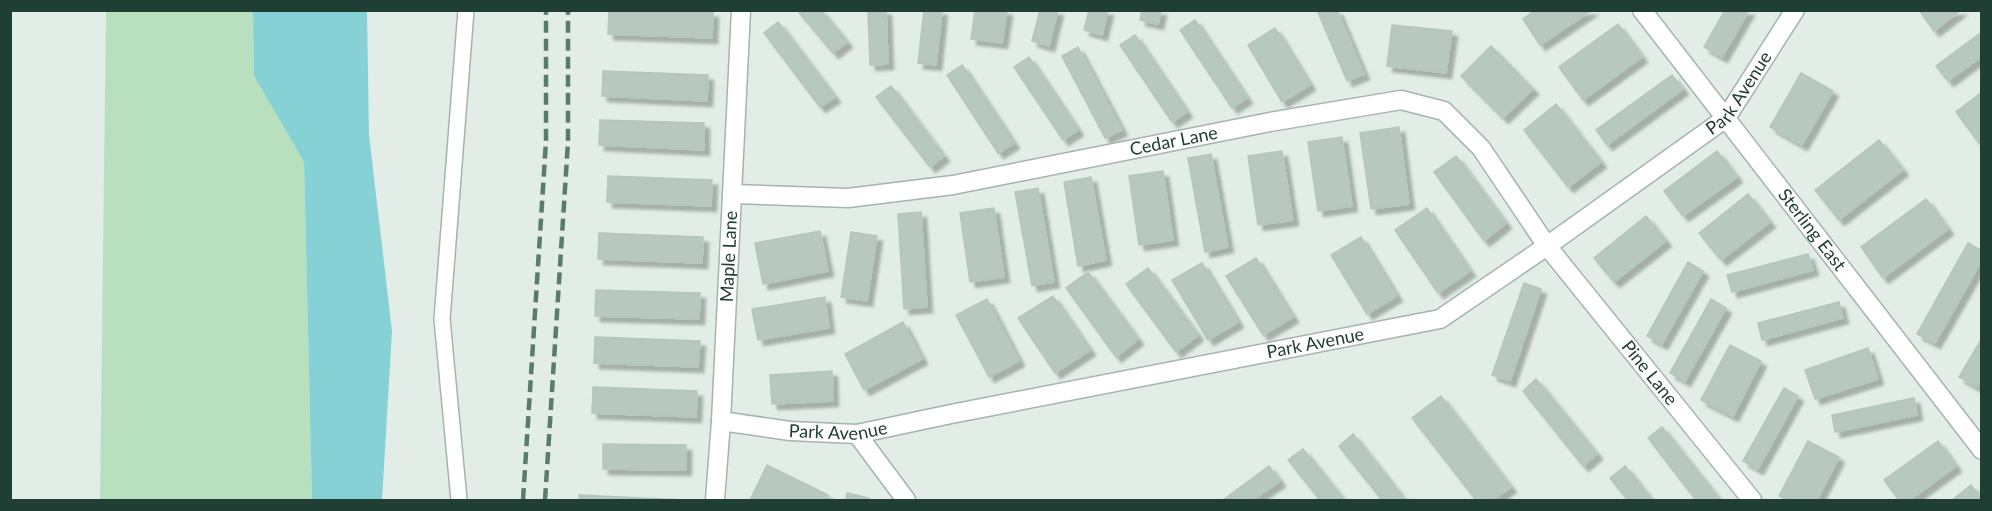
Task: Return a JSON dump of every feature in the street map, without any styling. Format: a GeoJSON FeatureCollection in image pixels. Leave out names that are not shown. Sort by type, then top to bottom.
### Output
{"type":"FeatureCollection","features":[{"type":"Feature","properties":{"kind":"street","name":"Maple Lane"},"geometry":{"type":"LineString","coordinates":[[715,501],[741,10]]}},
{"type":"Feature","properties":{"kind":"street","name":"Sterling East"},"geometry":{"type":"LineString","coordinates":[[1642,10],[1982,450]]}},
{"type":"Feature","properties":{"kind":"street","name":"Park Avenue"},"geometry":{"type":"LineString","coordinates":[[721,420],[790,431],[857,434],[1440,319],[1726,118],[1795,10]]}},
{"type":"Feature","properties":{"kind":"street","name":"Cedar Lane"},"geometry":{"type":"LineString","coordinates":[[732,194],[848,198],[953,185],[1270,122],[1401,100],[1444,111],[1481,148],[1547,246]]}},
{"type":"Feature","properties":{"kind":"street","name":"Pine Lane"},"geometry":{"type":"LineString","coordinates":[[1547,246],[1752,501]]}},
{"type":"Feature","properties":{"kind":"street"},"geometry":{"type":"LineString","coordinates":[[857,434],[906,501]]}},
{"type":"Feature","properties":{"kind":"lane"},"geometry":{"type":"LineString","coordinates":[[459,501],[442,319],[465,10]]}},
{"type":"Feature","properties":{"kind":"green space"},"geometry":{"type":"Polygon","coordinates":[[[106,11],[253,11],[254,76],[304,162],[312,500],[100,500],[106,11]]]}},
{"type":"Feature","properties":{"kind":"water"},"geometry":{"type":"Polygon","coordinates":[[[253,11],[367,11],[369,135],[392,331],[382,500],[312,500],[304,162],[254,76],[253,11]]]}},
{"type":"Feature","properties":{"kind":"building"},"geometry":{"type":"Polygon","coordinates":[[[609,10],[713,12],[712,38],[608,34],[609,10]]]}},
{"type":"Feature","properties":{"kind":"building"},"geometry":{"type":"Polygon","coordinates":[[[797,10],[821,10],[847,42],[833,53],[797,10]]]}},
{"type":"Feature","properties":{"kind":"building"},"geometry":{"type":"Polygon","coordinates":[[[868,10],[886,10],[888,64],[870,65],[868,10]]]}},
{"type":"Feature","properties":{"kind":"building"},"geometry":{"type":"Polygon","coordinates":[[[924,10],[942,10],[936,65],[918,63],[924,10]]]}},
{"type":"Feature","properties":{"kind":"building"},"geometry":{"type":"Polygon","coordinates":[[[975,10],[1007,10],[1002,43],[971,39],[975,10]]]}},
{"type":"Feature","properties":{"kind":"building"},"geometry":{"type":"Polygon","coordinates":[[[1040,10],[1058,10],[1049,46],[1032,41],[1040,10]]]}},
{"type":"Feature","properties":{"kind":"building"},"geometry":{"type":"Polygon","coordinates":[[[1089,10],[1108,10],[1102,35],[1084,30],[1089,10]]]}},
{"type":"Feature","properties":{"kind":"building"},"geometry":{"type":"Polygon","coordinates":[[[1142,10],[1161,10],[1158,24],[1140,20],[1142,10]]]}},
{"type":"Feature","properties":{"kind":"building"},"geometry":{"type":"Polygon","coordinates":[[[1317,10],[1337,10],[1364,74],[1347,81],[1317,10]]]}},
{"type":"Feature","properties":{"kind":"building"},"geometry":{"type":"Polygon","coordinates":[[[1535,10],[1592,10],[1540,45],[1523,19],[1535,10]]]}},
{"type":"Feature","properties":{"kind":"building"},"geometry":{"type":"Polygon","coordinates":[[[1725,10],[1749,10],[1722,57],[1704,47],[1725,10]]]}},
{"type":"Feature","properties":{"kind":"building"},"geometry":{"type":"Polygon","coordinates":[[[1919,10],[1961,10],[1934,31],[1919,10]]]}},
{"type":"Feature","properties":{"kind":"building"},"geometry":{"type":"Polygon","coordinates":[[[1195,20],[1247,98],[1232,108],[1180,30],[1195,20]]]}},
{"type":"Feature","properties":{"kind":"building"},"geometry":{"type":"Polygon","coordinates":[[[778,22],[835,97],[820,107],[764,33],[778,22]]]}},
{"type":"Feature","properties":{"kind":"building"},"geometry":{"type":"Polygon","coordinates":[[[1618,24],[1642,57],[1583,100],[1559,67],[1618,24]]]}},
{"type":"Feature","properties":{"kind":"building"},"geometry":{"type":"Polygon","coordinates":[[[1392,25],[1452,31],[1446,73],[1387,66],[1392,25]]]}},
{"type":"Feature","properties":{"kind":"building"},"geometry":{"type":"Polygon","coordinates":[[[1275,28],[1310,85],[1282,102],[1248,45],[1275,28]]]}},
{"type":"Feature","properties":{"kind":"building"},"geometry":{"type":"Polygon","coordinates":[[[1982,32],[1982,56],[1948,81],[1936,66],[1982,32]]]}},
{"type":"Feature","properties":{"kind":"building"},"geometry":{"type":"Polygon","coordinates":[[[1135,35],[1187,112],[1172,122],[1120,45],[1135,35]]]}},
{"type":"Feature","properties":{"kind":"building"},"geometry":{"type":"Polygon","coordinates":[[[1491,46],[1533,89],[1503,118],[1461,76],[1491,46]]]}},
{"type":"Feature","properties":{"kind":"building"},"geometry":{"type":"Polygon","coordinates":[[[1078,47],[1122,130],[1105,138],[1062,56],[1078,47]]]}},
{"type":"Feature","properties":{"kind":"building"},"geometry":{"type":"Polygon","coordinates":[[[1029,57],[1078,130],[1063,140],[1014,67],[1029,57]]]}},
{"type":"Feature","properties":{"kind":"building"},"geometry":{"type":"Polygon","coordinates":[[[962,65],[1014,143],[998,153],[947,75],[962,65]]]}},
{"type":"Feature","properties":{"kind":"building"},"geometry":{"type":"Polygon","coordinates":[[[603,71],[708,75],[707,101],[602,96],[603,71]]]}},
{"type":"Feature","properties":{"kind":"building"},"geometry":{"type":"Polygon","coordinates":[[[1801,73],[1833,91],[1802,145],[1770,127],[1801,73]]]}},
{"type":"Feature","properties":{"kind":"building"},"geometry":{"type":"Polygon","coordinates":[[[1672,75],[1683,89],[1607,145],[1596,130],[1672,75]]]}},
{"type":"Feature","properties":{"kind":"building"},"geometry":{"type":"Polygon","coordinates":[[[891,86],[944,156],[930,167],[876,97],[891,86]]]}},
{"type":"Feature","properties":{"kind":"building"},"geometry":{"type":"Polygon","coordinates":[[[1982,92],[1982,142],[1979,143],[1956,112],[1982,92]]]}},
{"type":"Feature","properties":{"kind":"building"},"geometry":{"type":"Polygon","coordinates":[[[1556,104],[1601,162],[1568,187],[1524,130],[1556,104]]]}},
{"type":"Feature","properties":{"kind":"building"},"geometry":{"type":"Polygon","coordinates":[[[600,120],[704,123],[704,150],[599,145],[600,120]]]}},
{"type":"Feature","properties":{"kind":"building"},"geometry":{"type":"Polygon","coordinates":[[[1399,127],[1409,204],[1371,209],[1360,133],[1399,127]]]}},
{"type":"Feature","properties":{"kind":"building"},"geometry":{"type":"Polygon","coordinates":[[[1342,137],[1352,206],[1318,211],[1308,142],[1342,137]]]}},
{"type":"Feature","properties":{"kind":"building"},"geometry":{"type":"Polygon","coordinates":[[[1879,140],[1903,170],[1839,220],[1815,190],[1879,140]]]}},
{"type":"Feature","properties":{"kind":"building"},"geometry":{"type":"Polygon","coordinates":[[[1282,151],[1293,220],[1258,225],[1248,156],[1282,151]]]}},
{"type":"Feature","properties":{"kind":"building"},"geometry":{"type":"Polygon","coordinates":[[[1717,151],[1737,177],[1683,216],[1664,191],[1717,151]]]}},
{"type":"Feature","properties":{"kind":"building"},"geometry":{"type":"Polygon","coordinates":[[[1211,154],[1228,247],[1205,252],[1188,158],[1211,154]]]}},
{"type":"Feature","properties":{"kind":"building"},"geometry":{"type":"Polygon","coordinates":[[[1456,156],[1506,223],[1484,241],[1434,172],[1456,156]]]}},
{"type":"Feature","properties":{"kind":"building"},"geometry":{"type":"Polygon","coordinates":[[[1163,171],[1173,240],[1139,245],[1129,176],[1163,171]]]}},
{"type":"Feature","properties":{"kind":"building"},"geometry":{"type":"Polygon","coordinates":[[[608,176],[712,180],[711,206],[607,202],[608,176]]]}},
{"type":"Feature","properties":{"kind":"building"},"geometry":{"type":"Polygon","coordinates":[[[1091,177],[1106,260],[1078,266],[1064,182],[1091,177]]]}},
{"type":"Feature","properties":{"kind":"building"},"geometry":{"type":"Polygon","coordinates":[[[1038,188],[1054,282],[1032,286],[1015,192],[1038,188]]]}},
{"type":"Feature","properties":{"kind":"building"},"geometry":{"type":"Polygon","coordinates":[[[1748,194],[1770,222],[1721,260],[1699,233],[1748,194]]]}},
{"type":"Feature","properties":{"kind":"building"},"geometry":{"type":"Polygon","coordinates":[[[1926,199],[1948,229],[1883,278],[1861,247],[1926,199]]]}},
{"type":"Feature","properties":{"kind":"building"},"geometry":{"type":"Polygon","coordinates":[[[994,208],[1004,277],[970,282],[960,213],[994,208]]]}},
{"type":"Feature","properties":{"kind":"building"},"geometry":{"type":"Polygon","coordinates":[[[1427,208],[1470,271],[1438,293],[1395,230],[1427,208]]]}},
{"type":"Feature","properties":{"kind":"building"},"geometry":{"type":"Polygon","coordinates":[[[921,212],[927,307],[904,309],[898,214],[921,212]]]}},
{"type":"Feature","properties":{"kind":"building"},"geometry":{"type":"Polygon","coordinates":[[[1646,216],[1666,241],[1614,282],[1594,258],[1646,216]]]}},
{"type":"Feature","properties":{"kind":"building"},"geometry":{"type":"Polygon","coordinates":[[[820,231],[828,271],[763,284],[755,243],[820,231]]]}},
{"type":"Feature","properties":{"kind":"building"},"geometry":{"type":"Polygon","coordinates":[[[851,232],[877,236],[867,301],[841,297],[851,232]]]}},
{"type":"Feature","properties":{"kind":"building"},"geometry":{"type":"Polygon","coordinates":[[[599,233],[703,237],[702,263],[598,259],[599,233]]]}},
{"type":"Feature","properties":{"kind":"building"},"geometry":{"type":"Polygon","coordinates":[[[1361,237],[1397,296],[1367,314],[1331,255],[1361,237]]]}},
{"type":"Feature","properties":{"kind":"building"},"geometry":{"type":"Polygon","coordinates":[[[1968,243],[1982,251],[1982,260],[1935,343],[1917,334],[1968,243]]]}},
{"type":"Feature","properties":{"kind":"building"},"geometry":{"type":"Polygon","coordinates":[[[1808,254],[1813,270],[1732,292],[1727,275],[1808,254]]]}},
{"type":"Feature","properties":{"kind":"building"},"geometry":{"type":"Polygon","coordinates":[[[1256,258],[1293,317],[1263,335],[1226,276],[1256,258]]]}},
{"type":"Feature","properties":{"kind":"building"},"geometry":{"type":"Polygon","coordinates":[[[1688,262],[1703,271],[1662,344],[1647,336],[1688,262]]]}},
{"type":"Feature","properties":{"kind":"building"},"geometry":{"type":"Polygon","coordinates":[[[1202,263],[1238,322],[1208,340],[1172,280],[1202,263]]]}},
{"type":"Feature","properties":{"kind":"building"},"geometry":{"type":"Polygon","coordinates":[[[1148,268],[1198,335],[1176,352],[1126,284],[1148,268]]]}},
{"type":"Feature","properties":{"kind":"building"},"geometry":{"type":"Polygon","coordinates":[[[1088,272],[1138,339],[1116,357],[1066,288],[1088,272]]]}},
{"type":"Feature","properties":{"kind":"building"},"geometry":{"type":"Polygon","coordinates":[[[1524,283],[1541,289],[1510,381],[1492,375],[1524,283]]]}},
{"type":"Feature","properties":{"kind":"building"},"geometry":{"type":"Polygon","coordinates":[[[596,290],[700,293],[699,319],[595,316],[596,290]]]}},
{"type":"Feature","properties":{"kind":"building"},"geometry":{"type":"Polygon","coordinates":[[[1053,296],[1090,350],[1055,373],[1018,318],[1053,296]]]}},
{"type":"Feature","properties":{"kind":"building"},"geometry":{"type":"Polygon","coordinates":[[[825,297],[829,328],[758,340],[752,309],[825,297]]]}},
{"type":"Feature","properties":{"kind":"building"},"geometry":{"type":"Polygon","coordinates":[[[987,299],[1019,361],[989,377],[956,315],[987,299]]]}},
{"type":"Feature","properties":{"kind":"building"},"geometry":{"type":"Polygon","coordinates":[[[1711,299],[1726,308],[1685,381],[1670,373],[1711,299]]]}},
{"type":"Feature","properties":{"kind":"building"},"geometry":{"type":"Polygon","coordinates":[[[1839,302],[1843,318],[1762,340],[1758,323],[1839,302]]]}},
{"type":"Feature","properties":{"kind":"building"},"geometry":{"type":"Polygon","coordinates":[[[903,322],[922,359],[864,390],[845,354],[903,322]]]}},
{"type":"Feature","properties":{"kind":"building"},"geometry":{"type":"Polygon","coordinates":[[[595,337],[700,341],[698,367],[594,363],[595,337]]]}},
{"type":"Feature","properties":{"kind":"building"},"geometry":{"type":"Polygon","coordinates":[[[1982,338],[1982,379],[1977,387],[1959,377],[1982,338]]]}},
{"type":"Feature","properties":{"kind":"building"},"geometry":{"type":"Polygon","coordinates":[[[1730,345],[1761,361],[1733,416],[1701,400],[1730,345]]]}},
{"type":"Feature","properties":{"kind":"building"},"geometry":{"type":"Polygon","coordinates":[[[1868,348],[1878,379],[1815,399],[1805,370],[1868,348]]]}},
{"type":"Feature","properties":{"kind":"building"},"geometry":{"type":"Polygon","coordinates":[[[832,371],[833,401],[772,404],[770,375],[832,371]]]}},
{"type":"Feature","properties":{"kind":"building"},"geometry":{"type":"Polygon","coordinates":[[[1536,379],[1597,454],[1583,466],[1523,391],[1536,379]]]}},
{"type":"Feature","properties":{"kind":"building"},"geometry":{"type":"Polygon","coordinates":[[[593,387],[697,391],[696,417],[592,413],[593,387]]]}},
{"type":"Feature","properties":{"kind":"building"},"geometry":{"type":"Polygon","coordinates":[[[1784,388],[1798,396],[1758,469],[1743,461],[1784,388]]]}},
{"type":"Feature","properties":{"kind":"building"},"geometry":{"type":"Polygon","coordinates":[[[1441,396],[1511,487],[1493,500],[1476,500],[1412,418],[1441,396]]]}},
{"type":"Feature","properties":{"kind":"building"},"geometry":{"type":"Polygon","coordinates":[[[1914,398],[1917,415],[1835,432],[1832,415],[1914,398]]]}},
{"type":"Feature","properties":{"kind":"building"},"geometry":{"type":"Polygon","coordinates":[[[1662,427],[1719,499],[1696,500],[1648,438],[1662,427]]]}},
{"type":"Feature","properties":{"kind":"building"},"geometry":{"type":"Polygon","coordinates":[[[1353,434],[1405,500],[1382,500],[1339,446],[1353,434]]]}},
{"type":"Feature","properties":{"kind":"building"},"geometry":{"type":"Polygon","coordinates":[[[1808,441],[1839,457],[1817,500],[1788,500],[1779,496],[1808,441]]]}},
{"type":"Feature","properties":{"kind":"building"},"geometry":{"type":"Polygon","coordinates":[[[1938,441],[1956,466],[1910,500],[1899,500],[1884,480],[1938,441]]]}},
{"type":"Feature","properties":{"kind":"building"},"geometry":{"type":"Polygon","coordinates":[[[603,444],[686,445],[686,470],[603,469],[603,444]]]}},
{"type":"Feature","properties":{"kind":"building"},"geometry":{"type":"Polygon","coordinates":[[[1303,449],[1344,500],[1320,500],[1288,460],[1303,449]]]}},
{"type":"Feature","properties":{"kind":"building"},"geometry":{"type":"Polygon","coordinates":[[[767,465],[828,495],[825,500],[756,500],[751,498],[767,465]]]}},
{"type":"Feature","properties":{"kind":"building"},"geometry":{"type":"Polygon","coordinates":[[[1269,466],[1280,481],[1253,500],[1223,500],[1269,466]]]}},
{"type":"Feature","properties":{"kind":"building"},"geometry":{"type":"Polygon","coordinates":[[[1625,466],[1652,500],[1628,500],[1610,478],[1625,466]]]}},
{"type":"Feature","properties":{"kind":"building"},"geometry":{"type":"Polygon","coordinates":[[[1971,485],[1982,500],[1952,500],[1971,485]]]}},
{"type":"Feature","properties":{"kind":"building"},"geometry":{"type":"Polygon","coordinates":[[[847,493],[869,498],[869,500],[846,500],[847,493]]]}},
{"type":"Feature","properties":{"kind":"building"},"geometry":{"type":"Polygon","coordinates":[[[579,495],[684,500],[579,500],[579,495]]]}},
{"type":"Feature","properties":{"kind":"railway"},"geometry":{"type":"LineString","coordinates":[[523,500],[546,141],[546,10]]}},
{"type":"Feature","properties":{"kind":"railway"},"geometry":{"type":"LineString","coordinates":[[545,500],[568,142],[568,10]]}}]}
